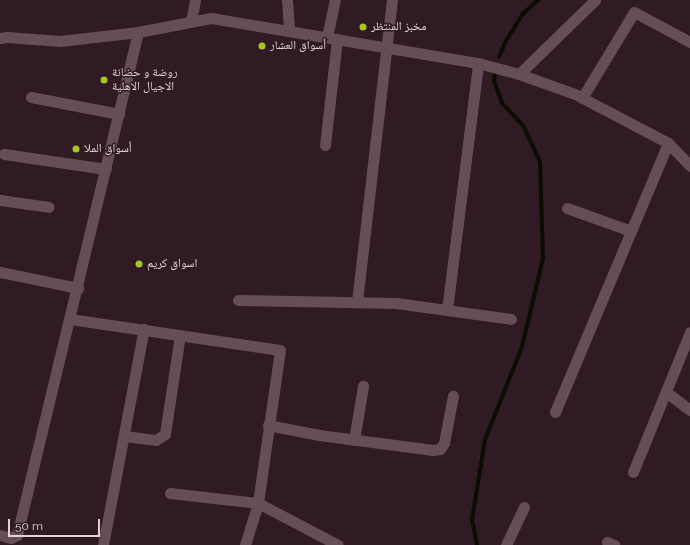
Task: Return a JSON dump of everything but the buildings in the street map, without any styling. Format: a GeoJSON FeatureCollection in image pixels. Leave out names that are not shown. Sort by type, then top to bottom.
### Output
{"type":"FeatureCollection","features":[{"type":"Feature","properties":{"kind":"street"},"geometry":{"type":"LineString","coordinates":[[191,20],[195,0]]}},
{"type":"Feature","properties":{"kind":"street"},"geometry":{"type":"LineString","coordinates":[[287,0],[289,29]]}},
{"type":"Feature","properties":{"kind":"street"},"geometry":{"type":"LineString","coordinates":[[325,145],[336,0]]}},
{"type":"Feature","properties":{"kind":"street"},"geometry":{"type":"LineString","coordinates":[[358,302],[388,47],[392,0]]}},
{"type":"Feature","properties":{"kind":"street"},"geometry":{"type":"LineString","coordinates":[[519,74],[594,0]]}},
{"type":"Feature","properties":{"kind":"street"},"geometry":{"type":"LineString","coordinates":[[582,98],[634,12],[690,42]]}},
{"type":"Feature","properties":{"kind":"street"},"geometry":{"type":"LineString","coordinates":[[0,38],[7,37],[60,41],[138,32],[191,20],[211,18],[289,29],[332,38],[478,63],[519,74],[582,98],[668,143],[689,163]]}},
{"type":"Feature","properties":{"kind":"street"},"geometry":{"type":"LineString","coordinates":[[0,535],[11,538],[17,535],[78,288],[138,32]]}},
{"type":"Feature","properties":{"kind":"street"},"geometry":{"type":"LineString","coordinates":[[447,310],[478,63]]}},
{"type":"Feature","properties":{"kind":"street"},"geometry":{"type":"LineString","coordinates":[[31,97],[119,114]]}},
{"type":"Feature","properties":{"kind":"street"},"geometry":{"type":"LineString","coordinates":[[555,412],[668,143]]}},
{"type":"Feature","properties":{"kind":"street"},"geometry":{"type":"LineString","coordinates":[[4,154],[106,169]]}},
{"type":"Feature","properties":{"kind":"street"},"geometry":{"type":"LineString","coordinates":[[0,200],[49,207]]}},
{"type":"Feature","properties":{"kind":"street"},"geometry":{"type":"LineString","coordinates":[[567,208],[631,231]]}},
{"type":"Feature","properties":{"kind":"street"},"geometry":{"type":"LineString","coordinates":[[0,272],[78,288]]}},
{"type":"Feature","properties":{"kind":"street"},"geometry":{"type":"LineString","coordinates":[[238,300],[396,303],[511,319]]}},
{"type":"Feature","properties":{"kind":"street"},"geometry":{"type":"LineString","coordinates":[[70,319],[280,350],[268,425],[258,503],[245,545]]}},
{"type":"Feature","properties":{"kind":"street"},"geometry":{"type":"LineString","coordinates":[[104,545],[144,330]]}},
{"type":"Feature","properties":{"kind":"street"},"geometry":{"type":"LineString","coordinates":[[633,472],[690,332]]}},
{"type":"Feature","properties":{"kind":"street"},"geometry":{"type":"LineString","coordinates":[[124,436],[156,440],[165,434],[180,335]]}},
{"type":"Feature","properties":{"kind":"street"},"geometry":{"type":"LineString","coordinates":[[354,440],[363,386]]}},
{"type":"Feature","properties":{"kind":"street"},"geometry":{"type":"LineString","coordinates":[[666,392],[690,410]]}},
{"type":"Feature","properties":{"kind":"street"},"geometry":{"type":"LineString","coordinates":[[268,425],[354,440],[433,450],[440,449],[444,444],[453,396]]}},
{"type":"Feature","properties":{"kind":"street"},"geometry":{"type":"LineString","coordinates":[[170,493],[258,503],[338,545]]}},
{"type":"Feature","properties":{"kind":"street"},"geometry":{"type":"LineString","coordinates":[[506,545],[524,507]]}},
{"type":"Feature","properties":{"kind":"waterway"},"geometry":{"type":"LineString","coordinates":[[499,57],[506,41],[523,14],[538,0]]}},
{"type":"Feature","properties":{"kind":"waterway"},"geometry":{"type":"LineString","coordinates":[[477,545],[472,520],[485,440],[522,347],[543,259],[540,162],[524,127],[502,103],[494,81],[495,74]]}},
{"type":"Feature","properties":{"kind":"place","name":"مخبز المنتظر"},"geometry":{"type":"Point","coordinates":[363,27]}},
{"type":"Feature","properties":{"kind":"place","name":"أسواق العشار"},"geometry":{"type":"Point","coordinates":[262,46]}},
{"type":"Feature","properties":{"kind":"place","name":"روضة و حضانة الاجيال الاهلية"},"geometry":{"type":"Point","coordinates":[104,80]}},
{"type":"Feature","properties":{"kind":"place","name":"أسواق الملا"},"geometry":{"type":"Point","coordinates":[76,149]}},
{"type":"Feature","properties":{"kind":"place","name":"اسواق كريم"},"geometry":{"type":"Point","coordinates":[139,264]}}]}
